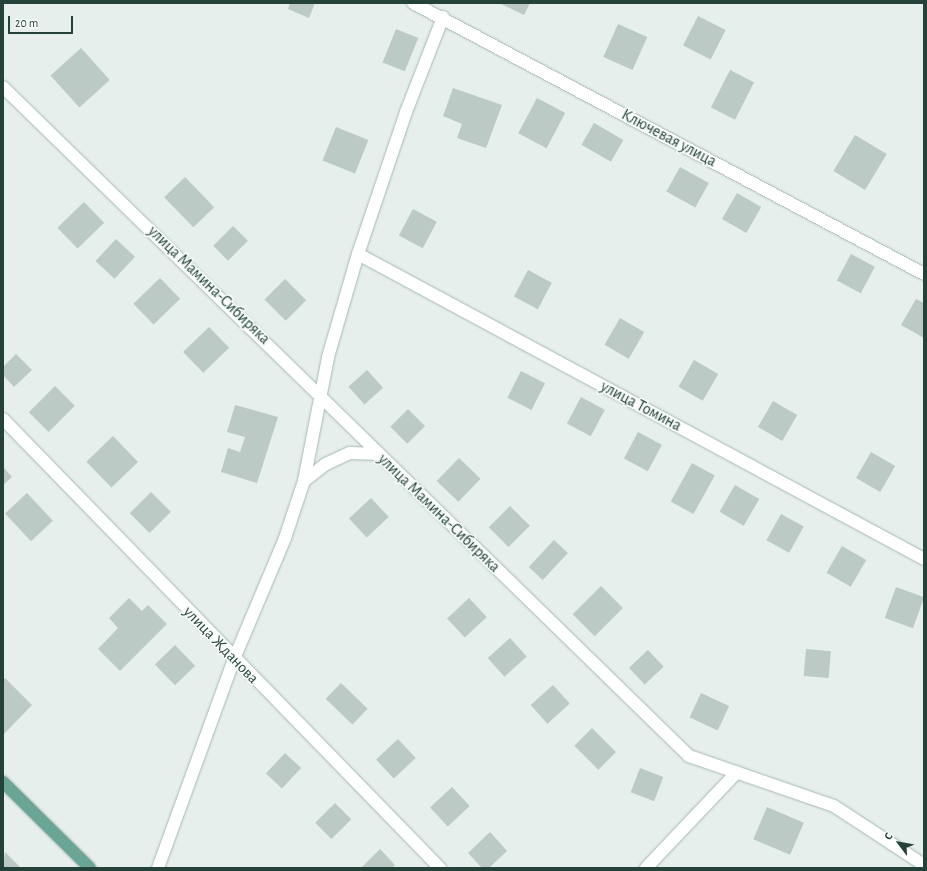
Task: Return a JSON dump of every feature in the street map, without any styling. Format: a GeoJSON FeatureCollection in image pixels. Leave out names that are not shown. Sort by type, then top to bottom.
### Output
{"type":"FeatureCollection","features":[{"type":"Feature","properties":{"kind":"main road"},"geometry":{"type":"LineString","coordinates":[[3,782],[90,868]]}},
{"type":"Feature","properties":{"kind":"street","name":"Ключевая улица"},"geometry":{"type":"LineString","coordinates":[[413,3],[443,17],[924,274]]}},
{"type":"Feature","properties":{"kind":"street"},"geometry":{"type":"LineString","coordinates":[[158,868],[234,659],[285,538],[304,481],[320,395],[358,254],[406,112],[443,17]]}},
{"type":"Feature","properties":{"kind":"street","name":"улица Мамина-Сибиряка"},"geometry":{"type":"LineString","coordinates":[[3,87],[689,756],[834,806],[924,865]]}},
{"type":"Feature","properties":{"kind":"street","name":"улица Томина"},"geometry":{"type":"LineString","coordinates":[[358,254],[924,559]]}},
{"type":"Feature","properties":{"kind":"street","name":"улица Жданова"},"geometry":{"type":"LineString","coordinates":[[3,419],[234,659],[440,868]]}},
{"type":"Feature","properties":{"kind":"street"},"geometry":{"type":"LineString","coordinates":[[304,481],[326,464],[350,453],[379,454]]}},
{"type":"Feature","properties":{"kind":"street"},"geometry":{"type":"LineString","coordinates":[[646,868],[737,772]]}},
{"type":"Feature","properties":{"kind":"building"},"geometry":{"type":"Polygon","coordinates":[[[290,3],[315,3],[309,18],[288,9],[290,3]]]}},
{"type":"Feature","properties":{"kind":"building"},"geometry":{"type":"Polygon","coordinates":[[[499,3],[530,3],[524,15],[499,3]]]}},
{"type":"Feature","properties":{"kind":"building"},"geometry":{"type":"Polygon","coordinates":[[[698,16],[726,30],[711,59],[683,45],[698,16]]]}},
{"type":"Feature","properties":{"kind":"building"},"geometry":{"type":"Polygon","coordinates":[[[618,24],[647,37],[633,70],[603,57],[618,24]]]}},
{"type":"Feature","properties":{"kind":"building"},"geometry":{"type":"Polygon","coordinates":[[[396,29],[418,38],[405,71],[383,62],[396,29]]]}},
{"type":"Feature","properties":{"kind":"building"},"geometry":{"type":"Polygon","coordinates":[[[81,48],[110,80],[79,107],[51,75],[81,48]]]}},
{"type":"Feature","properties":{"kind":"building"},"geometry":{"type":"Polygon","coordinates":[[[730,70],[754,82],[735,120],[711,107],[730,70]]]}},
{"type":"Feature","properties":{"kind":"building"},"geometry":{"type":"Polygon","coordinates":[[[453,88],[502,105],[486,148],[457,138],[462,124],[443,116],[453,88]]]}},
{"type":"Feature","properties":{"kind":"building"},"geometry":{"type":"Polygon","coordinates":[[[537,98],[565,113],[546,148],[518,133],[537,98]]]}},
{"type":"Feature","properties":{"kind":"building"},"geometry":{"type":"Polygon","coordinates":[[[594,123],[623,140],[611,162],[582,145],[594,123]]]}},
{"type":"Feature","properties":{"kind":"building"},"geometry":{"type":"Polygon","coordinates":[[[336,127],[368,140],[355,173],[323,160],[336,127]]]}},
{"type":"Feature","properties":{"kind":"building"},"geometry":{"type":"Polygon","coordinates":[[[855,135],[887,154],[865,190],[833,171],[855,135]]]}},
{"type":"Feature","properties":{"kind":"building"},"geometry":{"type":"Polygon","coordinates":[[[680,167],[709,183],[695,207],[666,191],[680,167]]]}},
{"type":"Feature","properties":{"kind":"building"},"geometry":{"type":"Polygon","coordinates":[[[185,177],[214,207],[193,227],[164,197],[185,177]]]}},
{"type":"Feature","properties":{"kind":"building"},"geometry":{"type":"Polygon","coordinates":[[[737,193],[761,207],[746,233],[722,219],[737,193]]]}},
{"type":"Feature","properties":{"kind":"building"},"geometry":{"type":"Polygon","coordinates":[[[84,202],[104,223],[78,249],[57,228],[84,202]]]}},
{"type":"Feature","properties":{"kind":"building"},"geometry":{"type":"Polygon","coordinates":[[[413,209],[437,222],[423,248],[399,235],[413,209]]]}},
{"type":"Feature","properties":{"kind":"building"},"geometry":{"type":"Polygon","coordinates":[[[233,226],[248,241],[228,261],[213,246],[233,226]]]}},
{"type":"Feature","properties":{"kind":"building"},"geometry":{"type":"Polygon","coordinates":[[[116,239],[135,257],[115,279],[96,261],[116,239]]]}},
{"type":"Feature","properties":{"kind":"building"},"geometry":{"type":"Polygon","coordinates":[[[851,254],[875,267],[861,293],[837,280],[851,254]]]}},
{"type":"Feature","properties":{"kind":"building"},"geometry":{"type":"Polygon","coordinates":[[[528,270],[552,283],[538,309],[514,296],[528,270]]]}},
{"type":"Feature","properties":{"kind":"building"},"geometry":{"type":"Polygon","coordinates":[[[160,278],[180,299],[154,325],[133,304],[160,278]]]}},
{"type":"Feature","properties":{"kind":"building"},"geometry":{"type":"Polygon","coordinates":[[[285,279],[306,300],[286,321],[264,300],[285,279]]]}},
{"type":"Feature","properties":{"kind":"building"},"geometry":{"type":"Polygon","coordinates":[[[916,299],[924,303],[924,338],[901,325],[916,299]]]}},
{"type":"Feature","properties":{"kind":"building"},"geometry":{"type":"Polygon","coordinates":[[[620,318],[644,332],[629,359],[604,345],[620,318]]]}},
{"type":"Feature","properties":{"kind":"building"},"geometry":{"type":"Polygon","coordinates":[[[209,327],[229,348],[203,373],[183,352],[209,327]]]}},
{"type":"Feature","properties":{"kind":"building"},"geometry":{"type":"Polygon","coordinates":[[[16,354],[32,370],[14,387],[3,375],[3,367],[16,354]]]}},
{"type":"Feature","properties":{"kind":"building"},"geometry":{"type":"Polygon","coordinates":[[[694,360],[718,374],[703,401],[678,387],[694,360]]]}},
{"type":"Feature","properties":{"kind":"building"},"geometry":{"type":"Polygon","coordinates":[[[367,370],[383,388],[364,405],[348,387],[367,370]]]}},
{"type":"Feature","properties":{"kind":"building"},"geometry":{"type":"Polygon","coordinates":[[[521,371],[545,383],[531,410],[507,398],[521,371]]]}},
{"type":"Feature","properties":{"kind":"building"},"geometry":{"type":"Polygon","coordinates":[[[55,386],[75,406],[49,432],[29,412],[55,386]]]}},
{"type":"Feature","properties":{"kind":"building"},"geometry":{"type":"Polygon","coordinates":[[[581,397],[605,410],[591,436],[567,423],[581,397]]]}},
{"type":"Feature","properties":{"kind":"building"},"geometry":{"type":"Polygon","coordinates":[[[773,401],[797,415],[782,441],[758,427],[773,401]]]}},
{"type":"Feature","properties":{"kind":"building"},"geometry":{"type":"Polygon","coordinates":[[[235,405],[278,417],[257,483],[221,472],[228,448],[240,452],[245,437],[227,432],[235,405]]]}},
{"type":"Feature","properties":{"kind":"building"},"geometry":{"type":"Polygon","coordinates":[[[408,409],[425,426],[407,444],[390,427],[408,409]]]}},
{"type":"Feature","properties":{"kind":"building"},"geometry":{"type":"Polygon","coordinates":[[[638,432],[662,445],[648,471],[624,458],[638,432]]]}},
{"type":"Feature","properties":{"kind":"building"},"geometry":{"type":"Polygon","coordinates":[[[113,436],[138,462],[111,488],[86,462],[113,436]]]}},
{"type":"Feature","properties":{"kind":"building"},"geometry":{"type":"Polygon","coordinates":[[[871,452],[895,466],[880,492],[856,478],[871,452]]]}},
{"type":"Feature","properties":{"kind":"building"},"geometry":{"type":"Polygon","coordinates":[[[459,458],[481,479],[458,502],[437,481],[459,458]]]}},
{"type":"Feature","properties":{"kind":"building"},"geometry":{"type":"Polygon","coordinates":[[[692,463],[715,476],[693,514],[671,501],[692,463]]]}},
{"type":"Feature","properties":{"kind":"building"},"geometry":{"type":"Polygon","coordinates":[[[3,467],[12,477],[3,485],[3,467]]]}},
{"type":"Feature","properties":{"kind":"building"},"geometry":{"type":"Polygon","coordinates":[[[735,485],[759,499],[744,526],[720,512],[735,485]]]}},
{"type":"Feature","properties":{"kind":"building"},"geometry":{"type":"Polygon","coordinates":[[[151,492],[171,512],[150,533],[130,513],[151,492]]]}},
{"type":"Feature","properties":{"kind":"building"},"geometry":{"type":"Polygon","coordinates":[[[27,493],[53,521],[31,541],[5,513],[27,493]]]}},
{"type":"Feature","properties":{"kind":"building"},"geometry":{"type":"Polygon","coordinates":[[[371,498],[389,517],[367,537],[349,518],[371,498]]]}},
{"type":"Feature","properties":{"kind":"building"},"geometry":{"type":"Polygon","coordinates":[[[510,506],[530,526],[509,547],[489,527],[510,506]]]}},
{"type":"Feature","properties":{"kind":"building"},"geometry":{"type":"Polygon","coordinates":[[[781,514],[804,527],[789,553],[766,540],[781,514]]]}},
{"type":"Feature","properties":{"kind":"building"},"geometry":{"type":"Polygon","coordinates":[[[554,540],[568,553],[543,580],[529,567],[554,540]]]}},
{"type":"Feature","properties":{"kind":"building"},"geometry":{"type":"Polygon","coordinates":[[[842,546],[866,560],[851,587],[826,573],[842,546]]]}},
{"type":"Feature","properties":{"kind":"building"},"geometry":{"type":"Polygon","coordinates":[[[601,586],[623,608],[595,636],[573,614],[601,586]]]}},
{"type":"Feature","properties":{"kind":"building"},"geometry":{"type":"Polygon","coordinates":[[[896,587],[924,597],[913,628],[885,618],[896,587]]]}},
{"type":"Feature","properties":{"kind":"building"},"geometry":{"type":"Polygon","coordinates":[[[129,598],[142,611],[148,605],[167,624],[120,671],[98,649],[118,628],[109,618],[129,598]]]}},
{"type":"Feature","properties":{"kind":"building"},"geometry":{"type":"Polygon","coordinates":[[[469,598],[487,617],[465,637],[447,618],[469,598]]]}},
{"type":"Feature","properties":{"kind":"building"},"geometry":{"type":"Polygon","coordinates":[[[510,638],[527,657],[504,677],[488,658],[510,638]]]}},
{"type":"Feature","properties":{"kind":"building"},"geometry":{"type":"Polygon","coordinates":[[[175,645],[195,666],[175,685],[155,664],[175,645]]]}},
{"type":"Feature","properties":{"kind":"building"},"geometry":{"type":"Polygon","coordinates":[[[806,649],[831,651],[829,678],[804,676],[806,649]]]}},
{"type":"Feature","properties":{"kind":"building"},"geometry":{"type":"Polygon","coordinates":[[[648,650],[664,667],[645,685],[629,668],[648,650]]]}},
{"type":"Feature","properties":{"kind":"building"},"geometry":{"type":"Polygon","coordinates":[[[5,678],[32,705],[3,735],[3,681],[5,678]]]}},
{"type":"Feature","properties":{"kind":"building"},"geometry":{"type":"Polygon","coordinates":[[[341,683],[368,709],[352,725],[326,699],[341,683]]]}},
{"type":"Feature","properties":{"kind":"building"},"geometry":{"type":"Polygon","coordinates":[[[553,685],[570,704],[547,724],[531,705],[553,685]]]}},
{"type":"Feature","properties":{"kind":"building"},"geometry":{"type":"Polygon","coordinates":[[[701,693],[729,706],[718,731],[690,717],[701,693]]]}},
{"type":"Feature","properties":{"kind":"building"},"geometry":{"type":"Polygon","coordinates":[[[592,728],[616,752],[598,770],[574,746],[592,728]]]}},
{"type":"Feature","properties":{"kind":"building"},"geometry":{"type":"Polygon","coordinates":[[[398,739],[416,758],[394,778],[376,759],[398,739]]]}},
{"type":"Feature","properties":{"kind":"building"},"geometry":{"type":"Polygon","coordinates":[[[285,753],[301,768],[282,788],[266,773],[285,753]]]}},
{"type":"Feature","properties":{"kind":"building"},"geometry":{"type":"Polygon","coordinates":[[[640,768],[663,777],[654,801],[631,792],[640,768]]]}},
{"type":"Feature","properties":{"kind":"building"},"geometry":{"type":"Polygon","coordinates":[[[452,787],[470,806],[448,826],[430,807],[452,787]]]}},
{"type":"Feature","properties":{"kind":"building"},"geometry":{"type":"Polygon","coordinates":[[[335,803],[351,819],[331,839],[315,823],[335,803]]]}},
{"type":"Feature","properties":{"kind":"building"},"geometry":{"type":"Polygon","coordinates":[[[767,807],[804,823],[790,855],[753,839],[767,807]]]}},
{"type":"Feature","properties":{"kind":"building"},"geometry":{"type":"Polygon","coordinates":[[[490,832],[507,851],[489,868],[482,868],[468,853],[490,832]]]}},
{"type":"Feature","properties":{"kind":"building"},"geometry":{"type":"Polygon","coordinates":[[[380,849],[395,865],[392,868],[361,868],[380,849]]]}},
{"type":"Feature","properties":{"kind":"building"},"geometry":{"type":"Polygon","coordinates":[[[5,852],[21,868],[3,868],[5,852]]]}}]}
